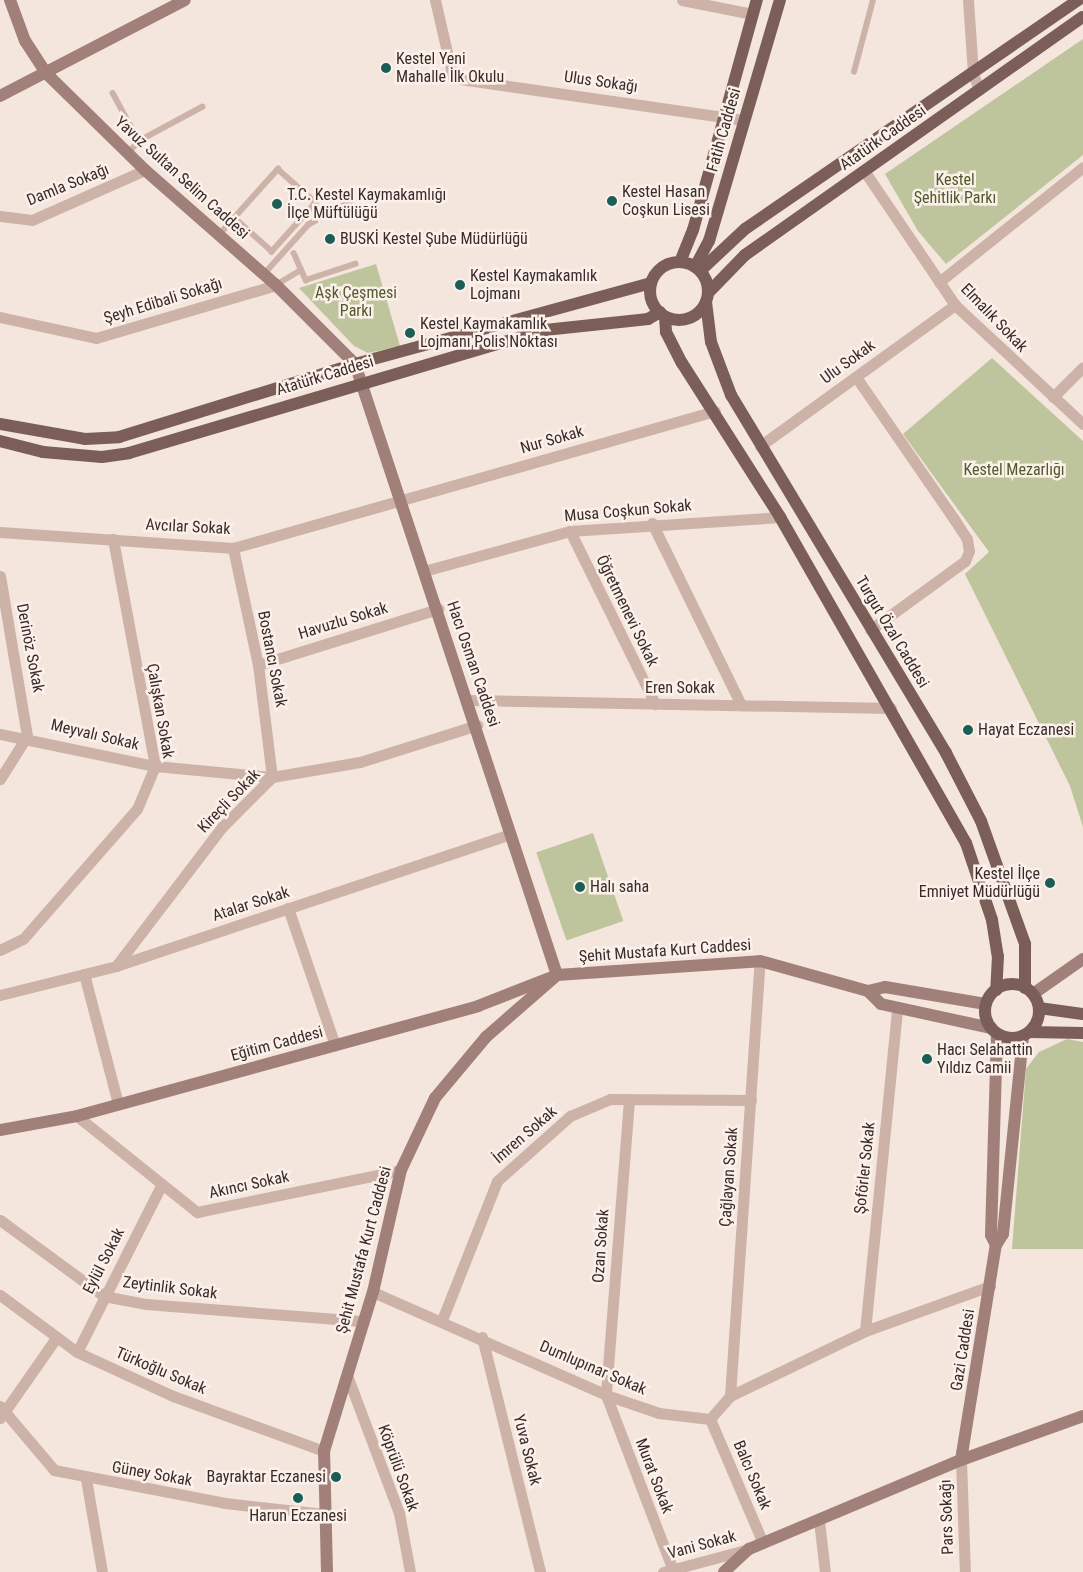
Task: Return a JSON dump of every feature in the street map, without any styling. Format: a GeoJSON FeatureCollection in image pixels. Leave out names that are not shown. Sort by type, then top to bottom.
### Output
{"type":"FeatureCollection","features":[{"type":"Feature","properties":{"kind":"main road","name":"Yavuz Sultan Selim Caddesi"},"geometry":{"type":"LineString","coordinates":[[10,0],[26,41],[46,73],[145,170],[276,284],[355,364]]}},
{"type":"Feature","properties":{"kind":"main road"},"geometry":{"type":"LineString","coordinates":[[0,96],[185,0]]}},
{"type":"Feature","properties":{"kind":"main road","name":"Fatih Caddesi"},"geometry":{"type":"LineString","coordinates":[[680,262],[693,230],[757,0]]}},
{"type":"Feature","properties":{"kind":"main road","name":"Fatih Caddesi"},"geometry":{"type":"LineString","coordinates":[[697,269],[709,241],[780,0]]}},
{"type":"Feature","properties":{"kind":"main road","name":"Atatürk Caddesi"},"geometry":{"type":"LineString","coordinates":[[697,269],[744,230],[1078,0]]}},
{"type":"Feature","properties":{"kind":"main road","name":"Atatürk Caddesi"},"geometry":{"type":"LineString","coordinates":[[707,297],[745,255],[1083,17]]}},
{"type":"Feature","properties":{"kind":"main road"},"geometry":{"type":"LineString","coordinates":[[662,315],[684,320],[707,297],[697,269],[680,262],[662,268],[651,283],[652,302],[662,315],[666,332],[682,363],[715,411],[780,517],[891,708],[979,874],[998,956],[996,990],[986,1004],[994,1031],[1027,1034],[1083,1033]]}},
{"type":"Feature","properties":{"kind":"main road","name":"Atatürk Caddesi"},"geometry":{"type":"LineString","coordinates":[[0,424],[85,439],[119,437],[355,364],[431,345],[651,283]]}},
{"type":"Feature","properties":{"kind":"main road","name":"Turgut Özal Caddesi"},"geometry":{"type":"LineString","coordinates":[[707,297],[719,367],[760,446],[946,753],[981,821],[1025,944],[1029,991]]}},
{"type":"Feature","properties":{"kind":"main road","name":"Atatürk Caddesi"},"geometry":{"type":"LineString","coordinates":[[0,441],[43,452],[102,457],[129,452],[361,381],[545,330],[648,319],[662,315]]}},
{"type":"Feature","properties":{"kind":"main road"},"geometry":{"type":"LineString","coordinates":[[431,345],[435,361]]}},
{"type":"Feature","properties":{"kind":"main road","name":"Hacı Osman Caddesi"},"geometry":{"type":"LineString","coordinates":[[355,364],[398,500],[469,700],[557,975]]}},
{"type":"Feature","properties":{"kind":"main road"},"geometry":{"type":"LineString","coordinates":[[1029,991],[1083,959]]}},
{"type":"Feature","properties":{"kind":"main road","name":"Şehit Mustafa Kurt Caddesi"},"geometry":{"type":"LineString","coordinates":[[327,1572],[323,1514],[324,1451],[348,1378],[361,1321],[373,1292],[400,1170],[435,1098],[486,1037],[557,975],[760,961],[868,991],[885,987],[986,1004]]}},
{"type":"Feature","properties":{"kind":"main road","name":"Eğitim Caddesi"},"geometry":{"type":"LineString","coordinates":[[0,1130],[77,1116],[335,1046],[478,1006],[557,975]]}},
{"type":"Feature","properties":{"kind":"main road"},"geometry":{"type":"LineString","coordinates":[[996,990],[1012,984],[1029,991],[1039,1008]]}},
{"type":"Feature","properties":{"kind":"main road","name":"Şehit Mustafa Kurt Caddesi"},"geometry":{"type":"LineString","coordinates":[[868,991],[881,1004],[994,1031]]}},
{"type":"Feature","properties":{"kind":"main road"},"geometry":{"type":"LineString","coordinates":[[1039,1008],[1083,1014]]}},
{"type":"Feature","properties":{"kind":"main road"},"geometry":{"type":"LineString","coordinates":[[1027,1034],[1039,1008]]}},
{"type":"Feature","properties":{"kind":"main road","name":"Gazi Caddesi"},"geometry":{"type":"LineString","coordinates":[[994,1031],[991,1235],[996,1245]]}},
{"type":"Feature","properties":{"kind":"main road","name":"Gazi Caddesi"},"geometry":{"type":"LineString","coordinates":[[961,1460],[996,1245],[1003,1234],[1027,1034]]}},
{"type":"Feature","properties":{"kind":"main road"},"geometry":{"type":"LineString","coordinates":[[724,1572],[750,1549],[763,1543],[961,1460],[1083,1416]]}},
{"type":"Feature","properties":{"kind":"street","name":"Ulus Sokağı"},"geometry":{"type":"LineString","coordinates":[[435,0],[453,78],[744,120]]}},
{"type":"Feature","properties":{"kind":"street"},"geometry":{"type":"LineString","coordinates":[[682,0],[753,14]]}},
{"type":"Feature","properties":{"kind":"street"},"geometry":{"type":"LineString","coordinates":[[968,0],[973,73],[979,90]]}},
{"type":"Feature","properties":{"kind":"street"},"geometry":{"type":"LineString","coordinates":[[939,282],[1083,168]]}},
{"type":"Feature","properties":{"kind":"street","name":"Damla Sokağı"},"geometry":{"type":"LineString","coordinates":[[0,216],[32,220],[145,170]]}},
{"type":"Feature","properties":{"kind":"street","name":"Elmalık Sokak"},"geometry":{"type":"LineString","coordinates":[[865,172],[955,305],[1083,424]]}},
{"type":"Feature","properties":{"kind":"street","name":"Şeyh Edibali Sokağı"},"geometry":{"type":"LineString","coordinates":[[0,317],[96,338],[276,284]]}},
{"type":"Feature","properties":{"kind":"street","name":"Ulu Sokak"},"geometry":{"type":"LineString","coordinates":[[760,446],[955,305]]}},
{"type":"Feature","properties":{"kind":"street"},"geometry":{"type":"LineString","coordinates":[[1053,397],[1083,367]]}},
{"type":"Feature","properties":{"kind":"street"},"geometry":{"type":"LineString","coordinates":[[856,377],[963,532],[969,551],[965,561],[870,630]]}},
{"type":"Feature","properties":{"kind":"street","name":"Nur Sokak"},"geometry":{"type":"LineString","coordinates":[[398,500],[715,411]]}},
{"type":"Feature","properties":{"kind":"street","name":"Avcılar Sokak"},"geometry":{"type":"LineString","coordinates":[[0,532],[233,548],[398,500]]}},
{"type":"Feature","properties":{"kind":"street","name":"Musa Coşkun Sokak"},"geometry":{"type":"LineString","coordinates":[[424,571],[570,531],[652,523],[780,517]]}},
{"type":"Feature","properties":{"kind":"street"},"geometry":{"type":"LineString","coordinates":[[652,523],[741,704]]}},
{"type":"Feature","properties":{"kind":"street","name":"Öğretmenevi Sokak"},"geometry":{"type":"LineString","coordinates":[[570,531],[655,704]]}},
{"type":"Feature","properties":{"kind":"street","name":"Çalışkan Sokak"},"geometry":{"type":"LineString","coordinates":[[0,950],[22,939],[136,808],[154,766],[113,539]]}},
{"type":"Feature","properties":{"kind":"street","name":"Bostancı Sokak"},"geometry":{"type":"LineString","coordinates":[[233,548],[258,664],[272,777]]}},
{"type":"Feature","properties":{"kind":"street","name":"Derinöz Sokak"},"geometry":{"type":"LineString","coordinates":[[0,576],[28,736]]}},
{"type":"Feature","properties":{"kind":"street","name":"Havuzlu Sokak"},"geometry":{"type":"LineString","coordinates":[[258,664],[438,609]]}},
{"type":"Feature","properties":{"kind":"street","name":"Eren Sokak"},"geometry":{"type":"LineString","coordinates":[[469,700],[891,708]]}},
{"type":"Feature","properties":{"kind":"street","name":"Kireçli Sokak"},"geometry":{"type":"LineString","coordinates":[[116,966],[222,827],[272,777],[360,762],[477,725]]}},
{"type":"Feature","properties":{"kind":"street","name":"Meyvalı Sokak"},"geometry":{"type":"LineString","coordinates":[[0,734],[28,736],[154,766],[272,777]]}},
{"type":"Feature","properties":{"kind":"street"},"geometry":{"type":"LineString","coordinates":[[0,779],[28,736]]}},
{"type":"Feature","properties":{"kind":"street","name":"Atalar Sokak"},"geometry":{"type":"LineString","coordinates":[[0,996],[116,966],[511,834]]}},
{"type":"Feature","properties":{"kind":"street"},"geometry":{"type":"LineString","coordinates":[[288,908],[335,1046]]}},
{"type":"Feature","properties":{"kind":"street","name":"Çağlayan Sokak"},"geometry":{"type":"LineString","coordinates":[[730,1396],[760,961]]}},
{"type":"Feature","properties":{"kind":"street"},"geometry":{"type":"LineString","coordinates":[[84,974],[118,1104]]}},
{"type":"Feature","properties":{"kind":"street","name":"Şoförler Sokak"},"geometry":{"type":"LineString","coordinates":[[865,1332],[897,1008]]}},
{"type":"Feature","properties":{"kind":"street","name":"İmren Sokak"},"geometry":{"type":"LineString","coordinates":[[442,1320],[497,1181],[570,1116],[610,1099],[751,1100]]}},
{"type":"Feature","properties":{"kind":"street","name":"Ozan Sokak"},"geometry":{"type":"LineString","coordinates":[[606,1395],[629,1100]]}},
{"type":"Feature","properties":{"kind":"street","name":"Akıncı Sokak"},"geometry":{"type":"LineString","coordinates":[[77,1116],[197,1212],[400,1170]]}},
{"type":"Feature","properties":{"kind":"street","name":"Eylül Sokak"},"geometry":{"type":"LineString","coordinates":[[77,1352],[162,1184]]}},
{"type":"Feature","properties":{"kind":"street","name":"Zeytinlik Sokak"},"geometry":{"type":"LineString","coordinates":[[0,1220],[104,1296],[146,1304],[361,1321]]}},
{"type":"Feature","properties":{"kind":"street"},"geometry":{"type":"LineString","coordinates":[[710,1419],[730,1396],[865,1332],[990,1286]]}},
{"type":"Feature","properties":{"kind":"street","name":"Dumlupınar Sokak"},"geometry":{"type":"LineString","coordinates":[[373,1292],[482,1337],[606,1395],[659,1413],[710,1419]]}},
{"type":"Feature","properties":{"kind":"street","name":"Türkoğlu Sokak"},"geometry":{"type":"LineString","coordinates":[[0,1295],[77,1352],[173,1396],[324,1451]]}},
{"type":"Feature","properties":{"kind":"street","name":"Yuva Sokak"},"geometry":{"type":"LineString","coordinates":[[482,1337],[540,1572]]}},
{"type":"Feature","properties":{"kind":"street"},"geometry":{"type":"LineString","coordinates":[[2,1412],[56,1338]]}},
{"type":"Feature","properties":{"kind":"street","name":"Köprülü Sokak"},"geometry":{"type":"LineString","coordinates":[[348,1378],[399,1513],[410,1572]]}},
{"type":"Feature","properties":{"kind":"street","name":"Murat Sokak"},"geometry":{"type":"LineString","coordinates":[[606,1395],[668,1570]]}},
{"type":"Feature","properties":{"kind":"street","name":"Güney Sokak"},"geometry":{"type":"LineString","coordinates":[[2,1412],[54,1470],[86,1479],[225,1503],[323,1514]]}},
{"type":"Feature","properties":{"kind":"street","name":"Balcı Sokak"},"geometry":{"type":"LineString","coordinates":[[710,1419],[763,1543]]}},
{"type":"Feature","properties":{"kind":"street","name":"Pars Sokağı"},"geometry":{"type":"LineString","coordinates":[[961,1460],[965,1572]]}},
{"type":"Feature","properties":{"kind":"street"},"geometry":{"type":"LineString","coordinates":[[86,1479],[102,1572]]}},
{"type":"Feature","properties":{"kind":"street"},"geometry":{"type":"LineString","coordinates":[[819,1521],[825,1572]]}},
{"type":"Feature","properties":{"kind":"street","name":"Vani Sokak"},"geometry":{"type":"LineString","coordinates":[[668,1570],[750,1549]]}},
{"type":"Feature","properties":{"kind":"lane"},"geometry":{"type":"LineString","coordinates":[[854,72],[873,0]]}},
{"type":"Feature","properties":{"kind":"lane"},"geometry":{"type":"LineString","coordinates":[[113,93],[139,141]]}},
{"type":"Feature","properties":{"kind":"lane"},"geometry":{"type":"LineString","coordinates":[[128,153],[139,141],[202,106]]}},
{"type":"Feature","properties":{"kind":"lane"},"geometry":{"type":"LineString","coordinates":[[219,235],[234,218],[278,169],[316,203],[272,252],[234,218]]}},
{"type":"Feature","properties":{"kind":"lane"},"geometry":{"type":"LineString","coordinates":[[264,274],[308,225],[351,201]]}},
{"type":"Feature","properties":{"kind":"lane"},"geometry":{"type":"LineString","coordinates":[[294,253],[306,280],[355,264]]}},
{"type":"Feature","properties":{"kind":"lane"},"geometry":{"type":"LineString","coordinates":[[276,284],[302,270]]}},
{"type":"Feature","properties":{"kind":"green space","name":"Kestel Şehitlik Parkı"},"geometry":{"type":"Polygon","coordinates":[[[1083,39],[1083,155],[946,264],[918,231],[885,174],[1083,39]]]}},
{"type":"Feature","properties":{"kind":"green space","name":"Aşk Çeşmesi Parkı"},"geometry":{"type":"Polygon","coordinates":[[[376,264],[400,346],[368,353],[354,346],[299,288],[376,264]]]}},
{"type":"Feature","properties":{"kind":"green space","name":"Kestel Mezarlığı"},"geometry":{"type":"Polygon","coordinates":[[[992,358],[1083,441],[1083,827],[1070,786],[965,574],[989,552],[903,434],[992,358]]]}},
{"type":"Feature","properties":{"kind":"green space","name":"Halı saha"},"geometry":{"type":"Polygon","coordinates":[[[593,833],[623,921],[567,940],[536,853],[593,833]]]}},
{"type":"Feature","properties":{"kind":"green space"},"geometry":{"type":"Polygon","coordinates":[[[1067,1039],[1083,1042],[1083,1249],[1012,1249],[1026,1069],[1039,1052],[1067,1039]]]}},
{"type":"Feature","properties":{"kind":"place","name":"Kestel Yeni Mahalle İlk Okulu"},"geometry":{"type":"Point","coordinates":[386,68]}},
{"type":"Feature","properties":{"kind":"place","name":"Kestel Hasan Coşkun Lisesi"},"geometry":{"type":"Point","coordinates":[612,201]}},
{"type":"Feature","properties":{"kind":"place","name":"T.C. Kestel Kaymakamlığı İlçe Müftülüğü"},"geometry":{"type":"Point","coordinates":[277,204]}},
{"type":"Feature","properties":{"kind":"place","name":"BUSKİ Kestel Şube Müdürlüğü"},"geometry":{"type":"Point","coordinates":[330,239]}},
{"type":"Feature","properties":{"kind":"place","name":"Kestel Kaymakamlık Lojmanı"},"geometry":{"type":"Point","coordinates":[460,285]}},
{"type":"Feature","properties":{"kind":"place","name":"Kestel Kaymakamlık Lojmanı Polis Noktası"},"geometry":{"type":"Point","coordinates":[410,333]}},
{"type":"Feature","properties":{"kind":"place","name":"Hayat Eczanesi"},"geometry":{"type":"Point","coordinates":[968,730]}},
{"type":"Feature","properties":{"kind":"place","name":"Kestel İlçe Emniyet Müdürlüğü"},"geometry":{"type":"Point","coordinates":[1050,883]}},
{"type":"Feature","properties":{"kind":"place","name":"Halı saha"},"geometry":{"type":"Point","coordinates":[580,887]}},
{"type":"Feature","properties":{"kind":"place","name":"Hacı Selahattin Yıldız Camii"},"geometry":{"type":"Point","coordinates":[927,1059]}},
{"type":"Feature","properties":{"kind":"place","name":"Bayraktar Eczanesi"},"geometry":{"type":"Point","coordinates":[336,1477]}},
{"type":"Feature","properties":{"kind":"place","name":"Harun Eczanesi"},"geometry":{"type":"Point","coordinates":[298,1498]}}]}
